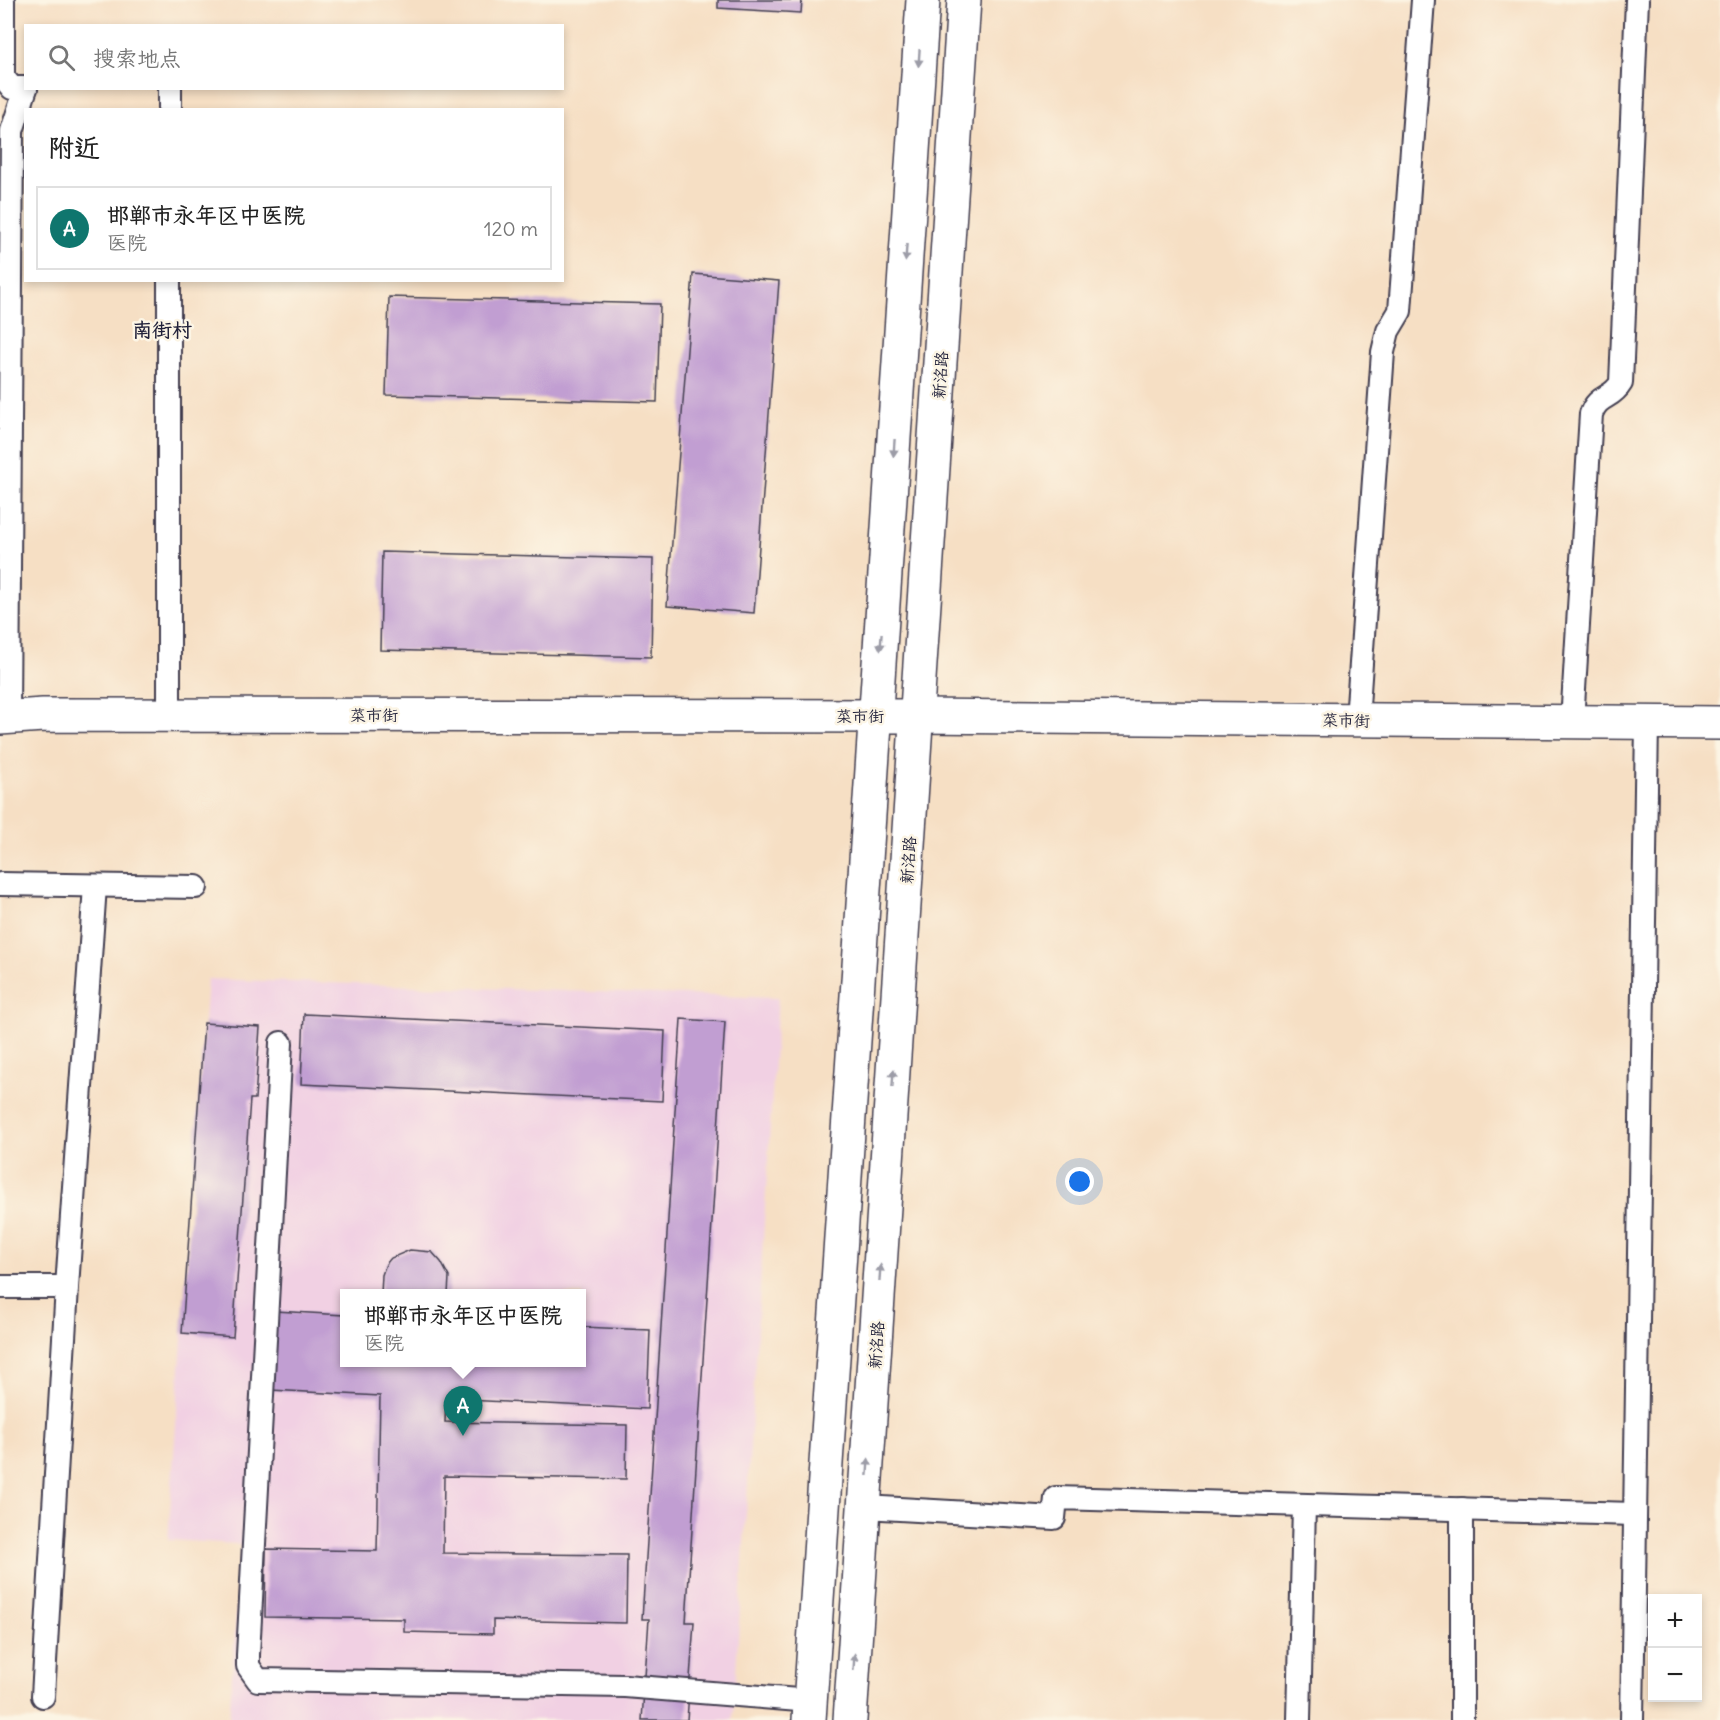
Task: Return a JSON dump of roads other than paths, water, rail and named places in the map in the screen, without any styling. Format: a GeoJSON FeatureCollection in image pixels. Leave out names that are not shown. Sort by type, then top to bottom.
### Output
{"type":"FeatureCollection","features":[{"type":"Feature","properties":{"kind":"main road"},"geometry":{"type":"LineString","coordinates":[[810,1711],[923,0]]}},
{"type":"Feature","properties":{"kind":"main road","name":"新洺路"},"geometry":{"type":"LineString","coordinates":[[850,1720],[964,0]]}},
{"type":"Feature","properties":{"kind":"main road","name":"菜市街"},"geometry":{"type":"LineString","coordinates":[[4,718],[169,715],[917,716],[1720,723]]}},
{"type":"Feature","properties":{"kind":"lane"},"geometry":{"type":"LineString","coordinates":[[3,0],[3,77],[12,88],[24,88]]}},
{"type":"Feature","properties":{"kind":"lane"},"geometry":{"type":"LineString","coordinates":[[1357,720],[1383,352],[1388,331],[1400,311],[1424,0]]}},
{"type":"Feature","properties":{"kind":"lane"},"geometry":{"type":"LineString","coordinates":[[1572,722],[1591,414],[1599,399],[1616,392],[1621,383],[1637,0]]}},
{"type":"Feature","properties":{"kind":"lane"},"geometry":{"type":"LineString","coordinates":[[4,718],[12,131],[25,90]]}},
{"type":"Feature","properties":{"kind":"lane"},"geometry":{"type":"LineString","coordinates":[[170,90],[170,108]]}},
{"type":"Feature","properties":{"kind":"lane"},"geometry":{"type":"LineString","coordinates":[[169,715],[170,282]]}},
{"type":"Feature","properties":{"kind":"lane"},"geometry":{"type":"LineString","coordinates":[[1632,1720],[1647,722]]}},
{"type":"Feature","properties":{"kind":"lane"},"geometry":{"type":"LineString","coordinates":[[0,884],[196,887]]}},
{"type":"Feature","properties":{"kind":"lane"},"geometry":{"type":"LineString","coordinates":[[43,1696],[67,1287],[95,886]]}},
{"type":"Feature","properties":{"kind":"lane"},"geometry":{"type":"LineString","coordinates":[[281,1043],[248,1655],[248,1666],[258,1680],[625,1686],[810,1711]]}},
{"type":"Feature","properties":{"kind":"lane"},"geometry":{"type":"LineString","coordinates":[[0,1287],[67,1287]]}},
{"type":"Feature","properties":{"kind":"lane"},"geometry":{"type":"LineString","coordinates":[[865,1507],[1054,1518],[1056,1498],[1635,1514]]}},
{"type":"Feature","properties":{"kind":"lane"},"geometry":{"type":"LineString","coordinates":[[1299,1720],[1304,1505]]}},
{"type":"Feature","properties":{"kind":"lane"},"geometry":{"type":"LineString","coordinates":[[1462,1509],[1462,1720]]}},
{"type":"Feature","properties":{"kind":"place","name":"邯郸市永年区中医院"},"geometry":{"type":"Point","coordinates":[463,1436]}},
{"type":"Feature","properties":{"kind":"district","name":"南街村"},"geometry":{"type":"Point","coordinates":[162,329]}}]}
